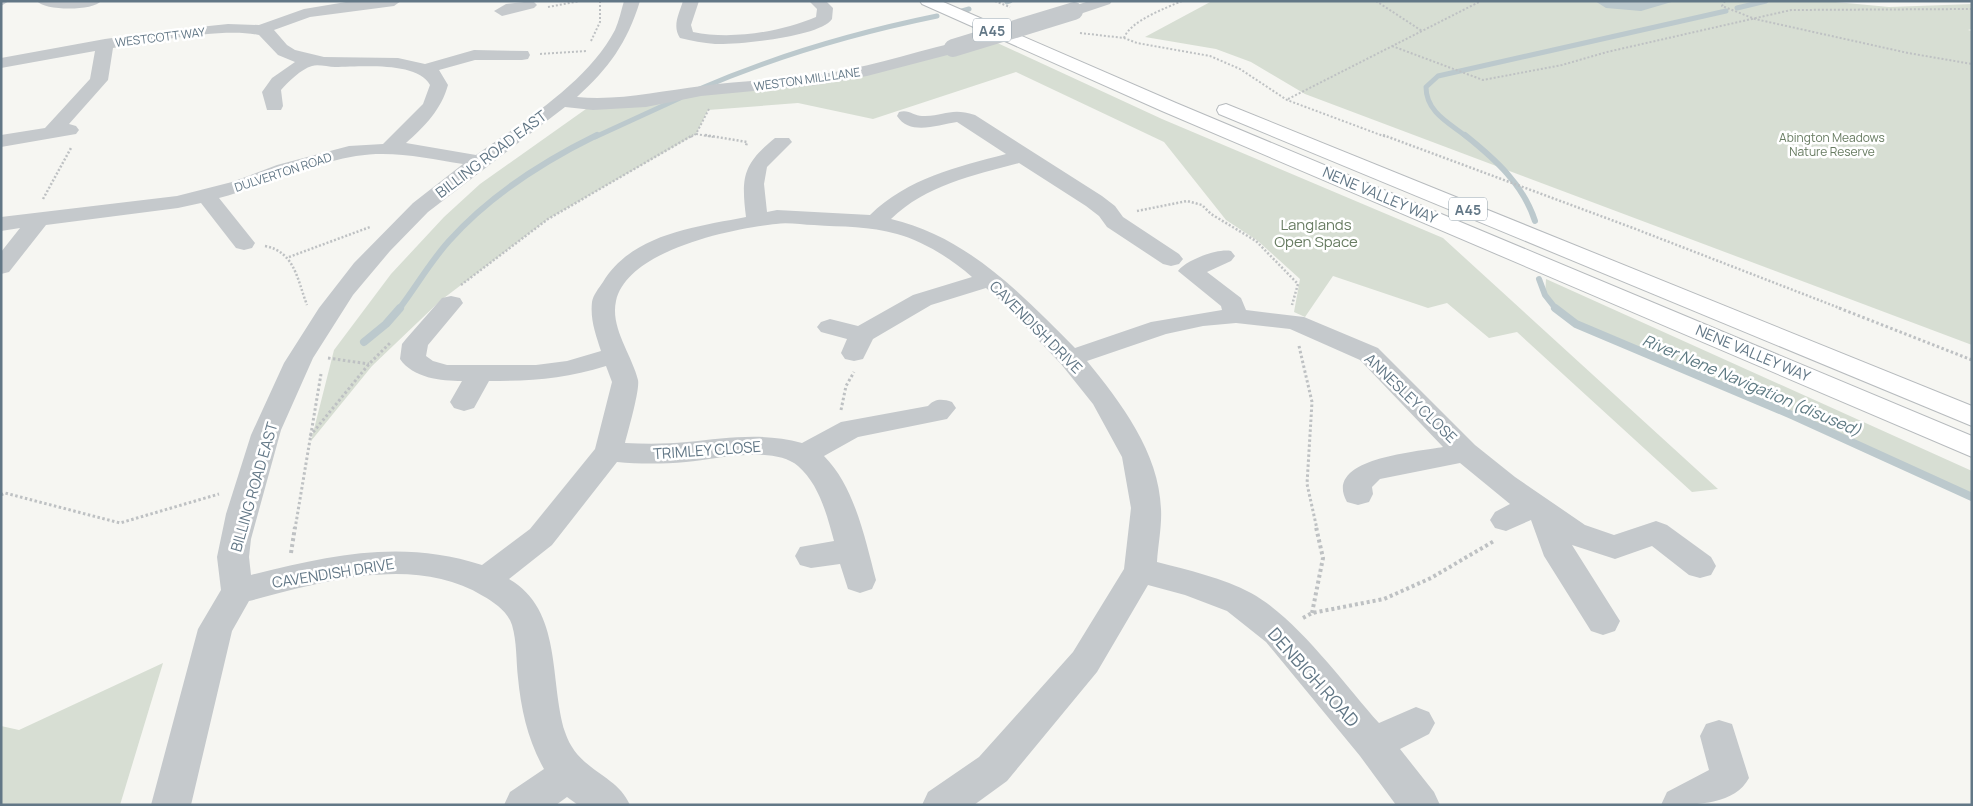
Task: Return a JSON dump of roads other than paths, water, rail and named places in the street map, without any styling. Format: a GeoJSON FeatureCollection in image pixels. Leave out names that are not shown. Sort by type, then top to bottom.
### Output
{"type":"FeatureCollection","features":[{"type":"Feature","properties":{"kind":"highway","name":"NENE VALLEY WAY"},"geometry":{"type":"LineString","coordinates":[[927,1],[1169,107],[1972,447]]}},
{"type":"Feature","properties":{"kind":"highway","name":"NENE VALLEY WAY"},"geometry":{"type":"LineString","coordinates":[[964,1],[1972,417]]}},
{"type":"Feature","properties":{"kind":"street"},"geometry":{"type":"LineString","coordinates":[[44,1],[68,4],[94,1]]}},
{"type":"Feature","properties":{"kind":"street"},"geometry":{"type":"LineString","coordinates":[[261,30],[281,20],[310,13],[394,1]]}},
{"type":"Feature","properties":{"kind":"street","name":"BILLING ROAD EAST"},"geometry":{"type":"LineString","coordinates":[[238,591],[232,555],[267,430],[312,358],[316,330],[360,271],[399,228],[438,192],[478,161],[530,126],[588,77],[618,39],[630,12],[632,1]]}},
{"type":"Feature","properties":{"kind":"street"},"geometry":{"type":"LineString","coordinates":[[691,1],[683,25],[686,35],[708,38],[765,36],[810,27],[824,19],[825,8],[816,1]]}},
{"type":"Feature","properties":{"kind":"street","name":"WESTON MILL LANE"},"geometry":{"type":"LineString","coordinates":[[561,101],[593,104],[672,98],[701,91],[816,80],[866,71],[953,48],[1105,1]]}},
{"type":"Feature","properties":{"kind":"street"},"geometry":{"type":"LineString","coordinates":[[506,7],[528,5]]}},
{"type":"Feature","properties":{"kind":"street"},"geometry":{"type":"LineString","coordinates":[[261,30],[272,35],[282,51],[309,60],[398,62],[425,69],[435,77],[439,87],[434,101],[390,148]]}},
{"type":"Feature","properties":{"kind":"street","name":"WESTCOTT WAY"},"geometry":{"type":"LineString","coordinates":[[1,64],[105,44],[214,31],[261,30]]}},
{"type":"Feature","properties":{"kind":"street"},"geometry":{"type":"LineString","coordinates":[[51,133],[99,80],[105,44]]}},
{"type":"Feature","properties":{"kind":"street"},"geometry":{"type":"LineString","coordinates":[[425,69],[474,55],[498,60],[522,55]]}},
{"type":"Feature","properties":{"kind":"street"},"geometry":{"type":"LineString","coordinates":[[274,106],[271,92],[275,85],[280,79],[309,60]]}},
{"type":"Feature","properties":{"kind":"street"},"geometry":{"type":"LineString","coordinates":[[906,116],[917,123],[958,116],[968,119],[1171,259]]}},
{"type":"Feature","properties":{"kind":"street"},"geometry":{"type":"LineString","coordinates":[[1,141],[82,127]]}},
{"type":"Feature","properties":{"kind":"street"},"geometry":{"type":"LineString","coordinates":[[746,146],[776,146],[761,158],[752,178],[757,220]]}},
{"type":"Feature","properties":{"kind":"street","name":"DULVERTON ROAD"},"geometry":{"type":"LineString","coordinates":[[1,224],[36,218],[178,202],[239,186],[284,169],[336,154],[390,148],[412,149],[478,161]]}},
{"type":"Feature","properties":{"kind":"street"},"geometry":{"type":"LineString","coordinates":[[876,222],[901,199],[921,188],[983,166],[1022,156]]}},
{"type":"Feature","properties":{"kind":"street"},"geometry":{"type":"LineString","coordinates":[[206,195],[244,243]]}},
{"type":"Feature","properties":{"kind":"street","name":"CAVENDISH DRIVE"},"geometry":{"type":"LineString","coordinates":[[488,579],[541,537],[609,452],[625,382],[604,322],[604,300],[617,278],[635,259],[662,244],[697,232],[777,217],[818,217],[876,222],[906,229],[929,239],[973,265],[1011,297],[1070,358],[1104,400],[1137,457],[1146,508],[1140,570],[1085,662],[993,769],[942,805]]}},
{"type":"Feature","properties":{"kind":"street"},"geometry":{"type":"LineString","coordinates":[[1,267],[36,218]]}},
{"type":"Feature","properties":{"kind":"street"},"geometry":{"type":"LineString","coordinates":[[1223,256],[1190,271],[1232,303],[1236,316]]}},
{"type":"Feature","properties":{"kind":"street"},"geometry":{"type":"LineString","coordinates":[[830,328],[858,344],[922,300],[989,279]]}},
{"type":"Feature","properties":{"kind":"street"},"geometry":{"type":"LineString","coordinates":[[453,296],[416,344],[413,359],[424,367],[447,373],[536,373],[569,369],[616,355]]}},
{"type":"Feature","properties":{"kind":"street","name":"ANNESLEY CLOSE"},"geometry":{"type":"LineString","coordinates":[[1070,358],[1160,328],[1236,316],[1295,322],[1369,354],[1465,452],[1504,484],[1574,533],[1595,542],[1615,547],[1656,533],[1700,566]]}},
{"type":"Feature","properties":{"kind":"street"},"geometry":{"type":"LineString","coordinates":[[464,402],[480,373]]}},
{"type":"Feature","properties":{"kind":"street"},"geometry":{"type":"LineString","coordinates":[[811,556],[856,566],[835,497],[818,468],[814,448],[852,429],[937,413],[942,408]]}},
{"type":"Feature","properties":{"kind":"street","name":"TRIMLEY CLOSE"},"geometry":{"type":"LineString","coordinates":[[609,452],[642,454],[760,445],[793,450],[814,448]]}},
{"type":"Feature","properties":{"kind":"street"},"geometry":{"type":"LineString","coordinates":[[1358,494],[1357,484],[1371,471],[1465,452]]}},
{"type":"Feature","properties":{"kind":"street"},"geometry":{"type":"LineString","coordinates":[[1506,520],[1539,509],[1560,556],[1603,621]]}},
{"type":"Feature","properties":{"kind":"street","name":"CAVENDISH DRIVE"},"geometry":{"type":"LineString","coordinates":[[238,591],[286,578],[395,563],[446,566],[488,579],[520,605],[528,623],[531,632],[537,685],[549,742],[568,774],[610,805]]}},
{"type":"Feature","properties":{"kind":"street","name":"DENBIGH ROAD"},"geometry":{"type":"LineString","coordinates":[[1140,570],[1192,584],[1239,602],[1278,632],[1373,744],[1420,805]]}},
{"type":"Feature","properties":{"kind":"street"},"geometry":{"type":"LineString","coordinates":[[171,805],[215,629],[238,591]]}},
{"type":"Feature","properties":{"kind":"street"},"geometry":{"type":"LineString","coordinates":[[1373,744],[1416,723]]}},
{"type":"Feature","properties":{"kind":"street"},"geometry":{"type":"LineString","coordinates":[[1681,805],[1730,778],[1719,736]]}},
{"type":"Feature","properties":{"kind":"street"},"geometry":{"type":"LineString","coordinates":[[524,805],[568,774]]}},
{"type":"Feature","properties":{"kind":"waterway","name":"River Nene Navigation (disused)"},"geometry":{"type":"LineString","coordinates":[[1737,8],[1766,1]]}},
{"type":"Feature","properties":{"kind":"waterway"},"geometry":{"type":"LineString","coordinates":[[962,11],[969,9]]}},
{"type":"Feature","properties":{"kind":"waterway","name":"River Nene Navigation (disused)"},"geometry":{"type":"LineString","coordinates":[[1467,137],[1446,122],[1430,103],[1426,87],[1438,76],[1726,11]]}},
{"type":"Feature","properties":{"kind":"waterway"},"geometry":{"type":"LineString","coordinates":[[697,90],[785,56],[875,30],[937,16]]}},
{"type":"Feature","properties":{"kind":"waterway"},"geometry":{"type":"LineString","coordinates":[[595,137],[680,98]]}},
{"type":"Feature","properties":{"kind":"waterway"},"geometry":{"type":"LineString","coordinates":[[399,309],[442,249],[465,224],[499,194],[556,156],[597,135]]}},
{"type":"Feature","properties":{"kind":"waterway","name":"River Nene Navigation (disused)"},"geometry":{"type":"LineString","coordinates":[[1465,135],[1507,173],[1523,195],[1535,221]]}},
{"type":"Feature","properties":{"kind":"waterway","name":"River Nene Navigation (disused)"},"geometry":{"type":"LineString","coordinates":[[1539,279],[1545,295],[1556,308]]}},
{"type":"Feature","properties":{"kind":"waterway"},"geometry":{"type":"LineString","coordinates":[[364,342],[386,324],[400,308]]}},
{"type":"Feature","properties":{"kind":"waterway","name":"River Nene Navigation (disused)"},"geometry":{"type":"LineString","coordinates":[[1556,308],[1576,324],[1794,416],[1972,497]]}},
{"type":"Feature","properties":{"kind":"park label","name":"Abington Meadows Nature Reserve"},"geometry":{"type":"Point","coordinates":[1832,144]}},
{"type":"Feature","properties":{"kind":"park label","name":"Langlands Open Space"},"geometry":{"type":"Point","coordinates":[1316,232]}}]}
